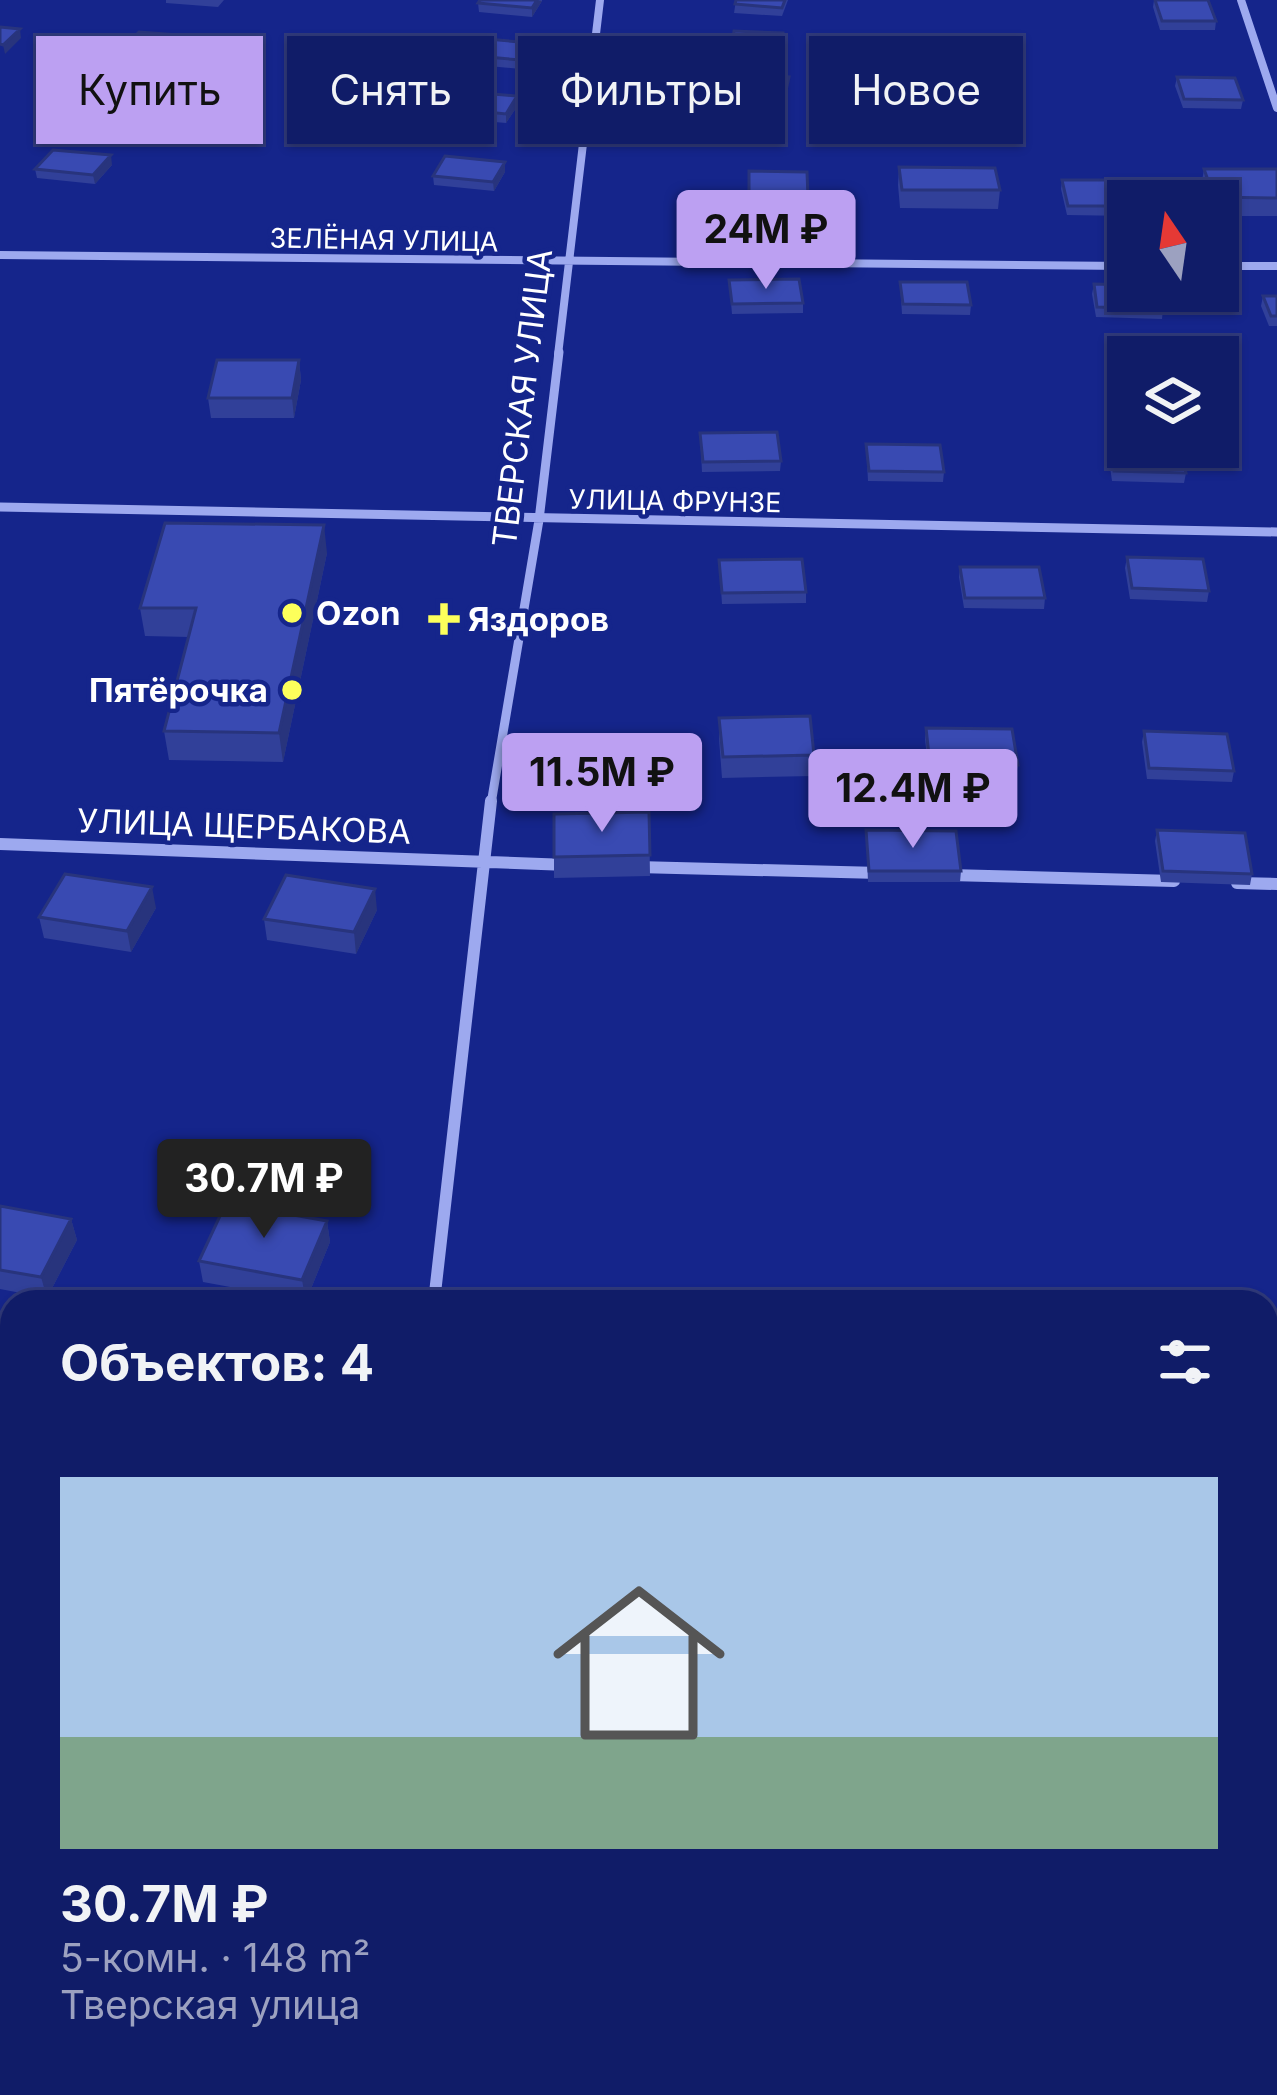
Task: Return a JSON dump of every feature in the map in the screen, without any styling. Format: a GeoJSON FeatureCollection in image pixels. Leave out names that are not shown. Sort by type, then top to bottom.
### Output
{"type":"FeatureCollection","features":[{"type":"Feature","properties":{"kind":"street","name":"ТВЕРСКАЯ УЛИЦА"},"geometry":{"type":"LineString","coordinates":[[435,1290],[481,863],[539,520],[600,0]]}},
{"type":"Feature","properties":{"kind":"street"},"geometry":{"type":"LineString","coordinates":[[1241,0],[1277,108]]}},
{"type":"Feature","properties":{"kind":"street","name":"ЗЕЛЁНАЯ УЛИЦА"},"geometry":{"type":"LineString","coordinates":[[0,255],[1107,266]]}},
{"type":"Feature","properties":{"kind":"street"},"geometry":{"type":"LineString","coordinates":[[1239,266],[1277,266]]}},
{"type":"Feature","properties":{"kind":"street","name":"УЛИЦА ФРУНЗЕ"},"geometry":{"type":"LineString","coordinates":[[0,507],[1277,532]]}},
{"type":"Feature","properties":{"kind":"street","name":"УЛИЦА ЩЕРБАКОВА"},"geometry":{"type":"LineString","coordinates":[[0,844],[575,865]]}},
{"type":"Feature","properties":{"kind":"street"},"geometry":{"type":"LineString","coordinates":[[622,866],[903,874]]}},
{"type":"Feature","properties":{"kind":"street"},"geometry":{"type":"LineString","coordinates":[[926,874],[1184,881]]}},
{"type":"Feature","properties":{"kind":"street"},"geometry":{"type":"LineString","coordinates":[[1230,883],[1277,884]]}},
{"type":"Feature","properties":{"kind":"building"},"geometry":{"type":"Polygon","coordinates":[[[537,0],[532,8],[478,3],[537,0]]]}},
{"type":"Feature","properties":{"kind":"building"},"geometry":{"type":"Polygon","coordinates":[[[736,0],[785,0],[782,8],[735,4],[736,0]]]}},
{"type":"Feature","properties":{"kind":"building"},"geometry":{"type":"Polygon","coordinates":[[[1155,0],[1208,0],[1216,21],[1162,21],[1155,0]]]}},
{"type":"Feature","properties":{"kind":"building"},"geometry":{"type":"Polygon","coordinates":[[[0,27],[20,29],[3,45],[0,27]]]}},
{"type":"Feature","properties":{"kind":"building"},"geometry":{"type":"Polygon","coordinates":[[[734,31],[783,33],[783,36],[733,36],[734,31]]]}},
{"type":"Feature","properties":{"kind":"building"},"geometry":{"type":"Polygon","coordinates":[[[139,32],[192,36],[135,36],[139,32]]]}},
{"type":"Feature","properties":{"kind":"building"},"geometry":{"type":"Polygon","coordinates":[[[494,40],[518,42],[518,60],[494,58],[494,40]]]}},
{"type":"Feature","properties":{"kind":"building"},"geometry":{"type":"Polygon","coordinates":[[[1177,77],[1235,78],[1243,100],[1184,99],[1177,77]]]}},
{"type":"Feature","properties":{"kind":"building"},"geometry":{"type":"Polygon","coordinates":[[[494,94],[517,96],[506,114],[494,113],[494,94]]]}},
{"type":"Feature","properties":{"kind":"building"},"geometry":{"type":"Polygon","coordinates":[[[53,150],[111,155],[93,175],[35,169],[53,150]]]}},
{"type":"Feature","properties":{"kind":"building"},"geometry":{"type":"Polygon","coordinates":[[[445,156],[505,162],[493,182],[433,176],[445,156]]]}},
{"type":"Feature","properties":{"kind":"building"},"geometry":{"type":"Polygon","coordinates":[[[899,167],[995,168],[1000,190],[902,190],[899,167]]]}},
{"type":"Feature","properties":{"kind":"building"},"geometry":{"type":"Polygon","coordinates":[[[1204,169],[1277,169],[1277,198],[1239,197],[1239,180],[1208,180],[1204,169]]]}},
{"type":"Feature","properties":{"kind":"building"},"geometry":{"type":"Polygon","coordinates":[[[749,171],[807,172],[808,197],[749,196],[749,171]]]}},
{"type":"Feature","properties":{"kind":"building"},"geometry":{"type":"Polygon","coordinates":[[[1062,180],[1107,180],[1107,206],[1068,206],[1062,180]]]}},
{"type":"Feature","properties":{"kind":"building"},"geometry":{"type":"Polygon","coordinates":[[[799,279],[803,303],[732,304],[729,280],[799,279]]]}},
{"type":"Feature","properties":{"kind":"building"},"geometry":{"type":"Polygon","coordinates":[[[900,282],[967,282],[971,305],[903,304],[900,282]]]}},
{"type":"Feature","properties":{"kind":"building"},"geometry":{"type":"Polygon","coordinates":[[[1094,284],[1107,284],[1107,307],[1097,307],[1094,284]]]}},
{"type":"Feature","properties":{"kind":"building"},"geometry":{"type":"Polygon","coordinates":[[[1263,296],[1277,296],[1277,316],[1271,316],[1263,296]]]}},
{"type":"Feature","properties":{"kind":"building"},"geometry":{"type":"Polygon","coordinates":[[[217,360],[299,360],[292,398],[208,398],[217,360]]]}},
{"type":"Feature","properties":{"kind":"building"},"geometry":{"type":"Polygon","coordinates":[[[777,432],[781,461],[703,462],[700,433],[777,432]]]}},
{"type":"Feature","properties":{"kind":"building"},"geometry":{"type":"Polygon","coordinates":[[[866,444],[940,445],[944,472],[869,471],[866,444]]]}},
{"type":"Feature","properties":{"kind":"building"},"geometry":{"type":"Polygon","coordinates":[[[1185,468],[1186,473],[1114,471],[1185,468]]]}},
{"type":"Feature","properties":{"kind":"building"},"geometry":{"type":"Polygon","coordinates":[[[165,523],[324,525],[279,733],[164,731],[196,608],[140,608],[165,523]]]}},
{"type":"Feature","properties":{"kind":"building"},"geometry":{"type":"Polygon","coordinates":[[[1127,557],[1203,559],[1209,591],[1132,588],[1127,557]]]}},
{"type":"Feature","properties":{"kind":"building"},"geometry":{"type":"Polygon","coordinates":[[[802,559],[806,592],[722,593],[719,560],[802,559]]]}},
{"type":"Feature","properties":{"kind":"building"},"geometry":{"type":"Polygon","coordinates":[[[960,567],[1039,567],[1045,598],[965,598],[960,567]]]}},
{"type":"Feature","properties":{"kind":"building"},"geometry":{"type":"Polygon","coordinates":[[[810,716],[814,755],[723,757],[719,718],[810,716]]]}},
{"type":"Feature","properties":{"kind":"building"},"geometry":{"type":"Polygon","coordinates":[[[926,728],[1012,729],[1018,765],[930,765],[926,728]]]}},
{"type":"Feature","properties":{"kind":"building"},"geometry":{"type":"Polygon","coordinates":[[[1144,731],[1227,734],[1234,771],[1149,768],[1144,731]]]}},
{"type":"Feature","properties":{"kind":"building"},"geometry":{"type":"Polygon","coordinates":[[[649,812],[650,855],[554,857],[554,814],[649,812]]]}},
{"type":"Feature","properties":{"kind":"building"},"geometry":{"type":"Polygon","coordinates":[[[866,830],[956,831],[961,871],[869,871],[866,830]]]}},
{"type":"Feature","properties":{"kind":"building"},"geometry":{"type":"Polygon","coordinates":[[[1157,830],[1245,833],[1252,874],[1163,871],[1157,830]]]}},
{"type":"Feature","properties":{"kind":"building"},"geometry":{"type":"Polygon","coordinates":[[[65,874],[152,887],[127,931],[39,917],[65,874]]]}},
{"type":"Feature","properties":{"kind":"building"},"geometry":{"type":"Polygon","coordinates":[[[286,875],[375,889],[354,932],[264,919],[286,875]]]}},
{"type":"Feature","properties":{"kind":"building"},"geometry":{"type":"Polygon","coordinates":[[[226,1203],[327,1221],[302,1280],[199,1261],[226,1203]]]}},
{"type":"Feature","properties":{"kind":"building"},"geometry":{"type":"Polygon","coordinates":[[[0,1206],[71,1219],[41,1277],[0,1270],[0,1206]]]}},
{"type":"Feature","properties":{"kind":"place","name":"Ozon"},"geometry":{"type":"Point","coordinates":[292,613]}},
{"type":"Feature","properties":{"kind":"place","name":"Яздоров"},"geometry":{"type":"Point","coordinates":[444,619]}},
{"type":"Feature","properties":{"kind":"place","name":"Пятёрочка"},"geometry":{"type":"Point","coordinates":[292,690]}}]}
